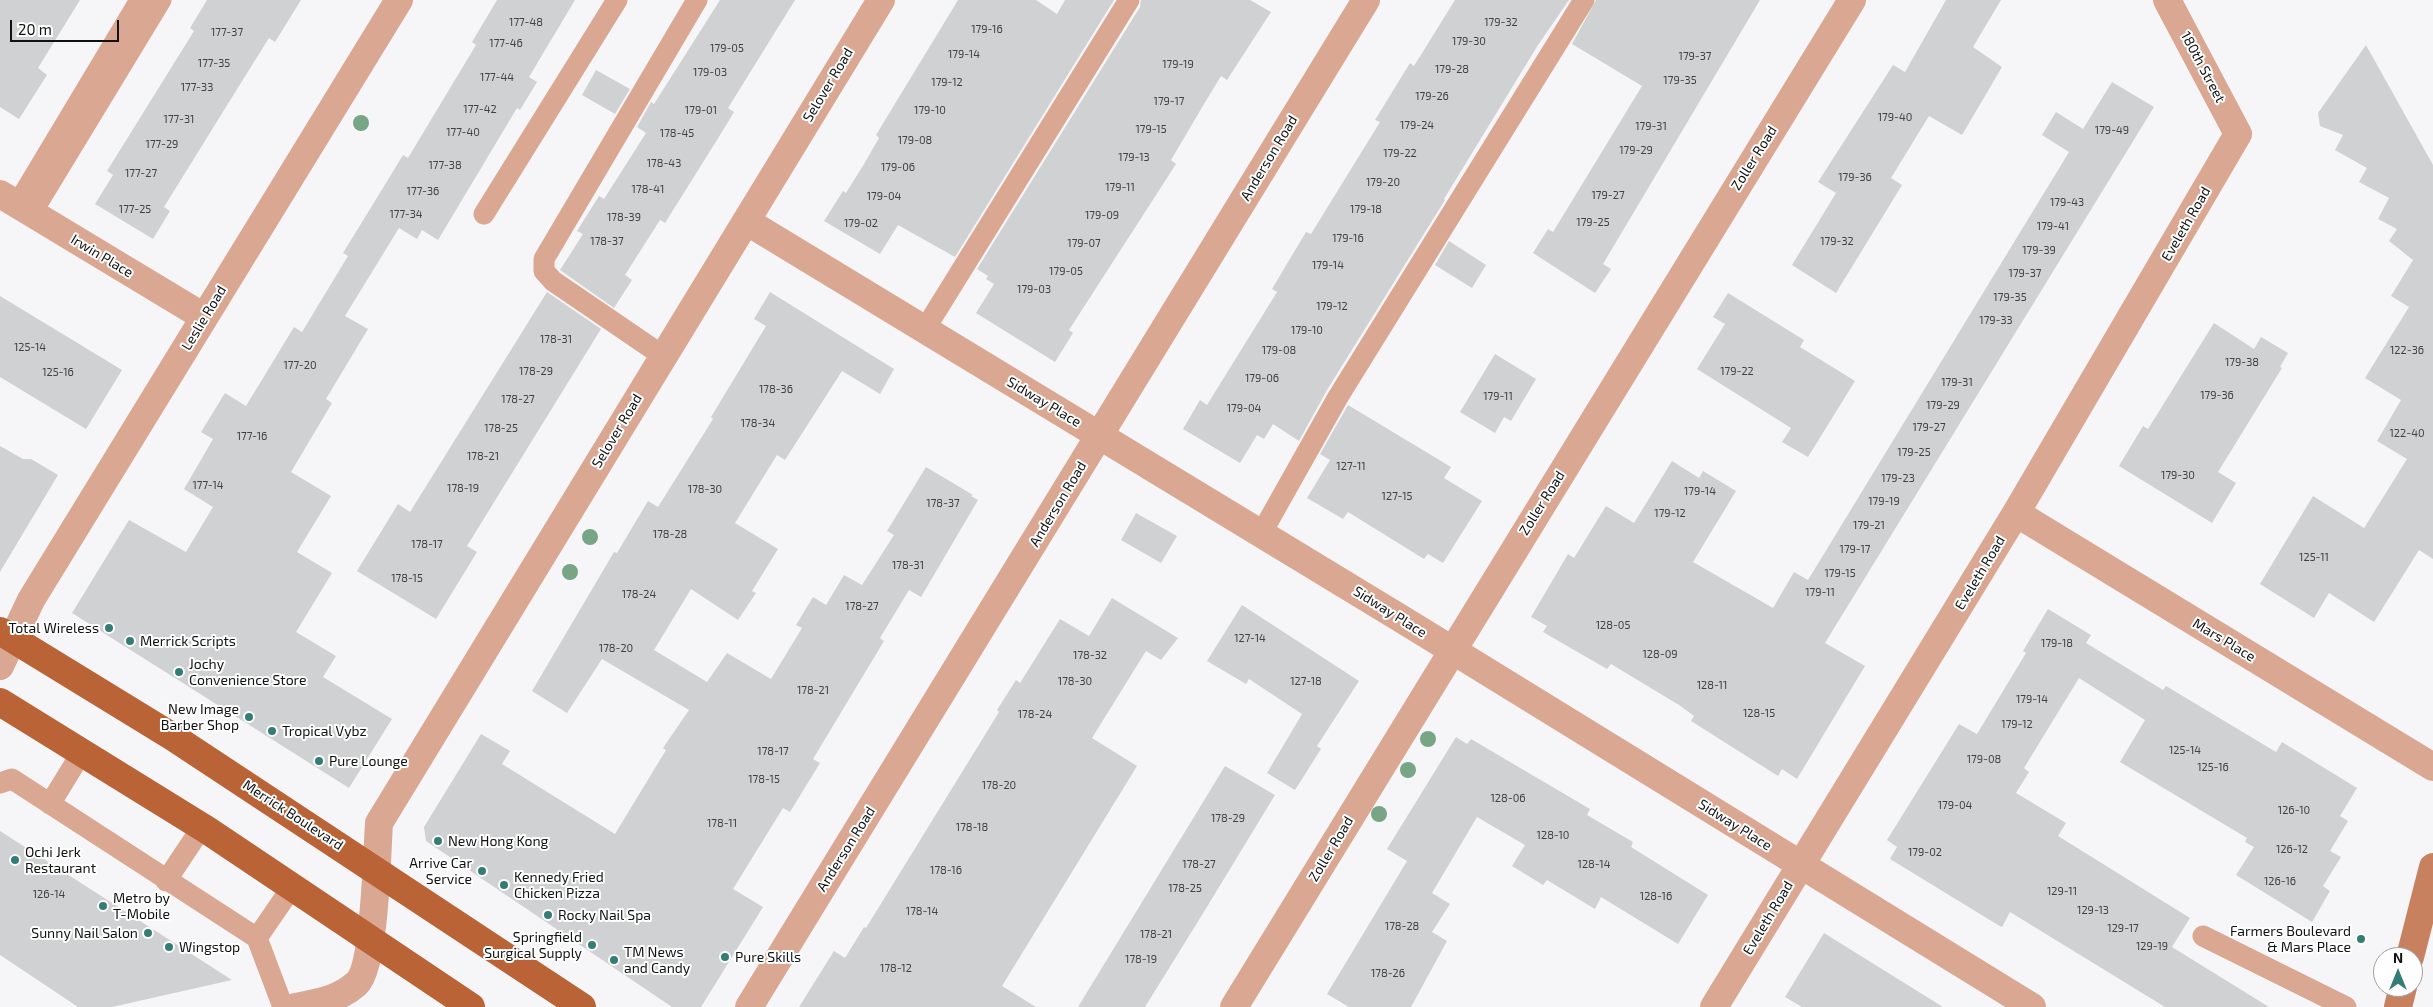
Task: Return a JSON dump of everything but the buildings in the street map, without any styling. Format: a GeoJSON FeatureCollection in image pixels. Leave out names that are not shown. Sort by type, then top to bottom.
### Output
{"type":"FeatureCollection","features":[{"type":"Feature","properties":{"kind":"main road","name":"Merrick Boulevard"},"geometry":{"type":"LineString","coordinates":[[6,635],[173,737],[582,1007]]}},
{"type":"Feature","properties":{"kind":"main road"},"geometry":{"type":"LineString","coordinates":[[0,702],[202,828],[372,939],[471,1007]]}},
{"type":"Feature","properties":{"kind":"main road"},"geometry":{"type":"LineString","coordinates":[[2413,947],[2433,867]]}},
{"type":"Feature","properties":{"kind":"street","name":"Leslie Road"},"geometry":{"type":"LineString","coordinates":[[0,666],[6,635],[31,600],[399,0]]}},
{"type":"Feature","properties":{"kind":"street","name":"Selover Road"},"geometry":{"type":"LineString","coordinates":[[296,1007],[333,999],[358,983],[372,939],[379,823],[881,0]]}},
{"type":"Feature","properties":{"kind":"street","name":"Anderson Road"},"geometry":{"type":"LineString","coordinates":[[749,1007],[1366,0]]}},
{"type":"Feature","properties":{"kind":"street","name":"Zoller Road"},"geometry":{"type":"LineString","coordinates":[[1234,1007],[1852,0]]}},
{"type":"Feature","properties":{"kind":"street","name":"180th Street"},"geometry":{"type":"LineString","coordinates":[[2167,0],[2238,134]]}},
{"type":"Feature","properties":{"kind":"street","name":"Eveleth Road"},"geometry":{"type":"LineString","coordinates":[[1714,1007],[2016,513],[2238,134]]}},
{"type":"Feature","properties":{"kind":"street","name":"Irwin Place"},"geometry":{"type":"LineString","coordinates":[[16,205],[204,318]]}},
{"type":"Feature","properties":{"kind":"street","name":"Sidway Place"},"geometry":{"type":"LineString","coordinates":[[746,221],[1261,534],[2032,1007]]}},
{"type":"Feature","properties":{"kind":"street","name":"Mars Place"},"geometry":{"type":"LineString","coordinates":[[2016,513],[2433,767]]}},
{"type":"Feature","properties":{"kind":"lane"},"geometry":{"type":"LineString","coordinates":[[16,205],[140,0]]}},
{"type":"Feature","properties":{"kind":"lane"},"geometry":{"type":"LineString","coordinates":[[16,205],[161,0]]}},
{"type":"Feature","properties":{"kind":"lane"},"geometry":{"type":"LineString","coordinates":[[484,214],[617,0]]}},
{"type":"Feature","properties":{"kind":"lane"},"geometry":{"type":"LineString","coordinates":[[663,356],[553,281],[544,271],[544,259],[697,0]]}},
{"type":"Feature","properties":{"kind":"lane"},"geometry":{"type":"LineString","coordinates":[[925,330],[1129,0]]}},
{"type":"Feature","properties":{"kind":"lane"},"geometry":{"type":"LineString","coordinates":[[1261,534],[1338,397],[1584,0]]}},
{"type":"Feature","properties":{"kind":"lane"},"geometry":{"type":"LineString","coordinates":[[50,804],[82,752]]}},
{"type":"Feature","properties":{"kind":"lane"},"geometry":{"type":"LineString","coordinates":[[0,783],[12,779],[166,881],[257,938],[283,1007]]}},
{"type":"Feature","properties":{"kind":"lane"},"geometry":{"type":"LineString","coordinates":[[166,881],[202,828]]}},
{"type":"Feature","properties":{"kind":"lane"},"geometry":{"type":"LineString","coordinates":[[257,938],[292,887]]}},
{"type":"Feature","properties":{"kind":"lane"},"geometry":{"type":"LineString","coordinates":[[2203,936],[2346,1007]]}},
{"type":"Feature","properties":{"kind":"place","name":"Total Wireless"},"geometry":{"type":"Point","coordinates":[109,628]}},
{"type":"Feature","properties":{"kind":"place","name":"Merrick Scripts"},"geometry":{"type":"Point","coordinates":[130,641]}},
{"type":"Feature","properties":{"kind":"place","name":"Jochy Convenience Store"},"geometry":{"type":"Point","coordinates":[179,672]}},
{"type":"Feature","properties":{"kind":"place","name":"New Image Barber Shop"},"geometry":{"type":"Point","coordinates":[249,717]}},
{"type":"Feature","properties":{"kind":"place","name":"Tropical Vybz"},"geometry":{"type":"Point","coordinates":[272,731]}},
{"type":"Feature","properties":{"kind":"place","name":"Pure Lounge"},"geometry":{"type":"Point","coordinates":[319,761]}},
{"type":"Feature","properties":{"kind":"place","name":"New Hong Kong"},"geometry":{"type":"Point","coordinates":[438,841]}},
{"type":"Feature","properties":{"kind":"place","name":"Ochi Jerk Restaurant"},"geometry":{"type":"Point","coordinates":[15,860]}},
{"type":"Feature","properties":{"kind":"place","name":"Arrive Car Service"},"geometry":{"type":"Point","coordinates":[482,871]}},
{"type":"Feature","properties":{"kind":"place","name":"Kennedy Fried Chicken Pizza"},"geometry":{"type":"Point","coordinates":[504,885]}},
{"type":"Feature","properties":{"kind":"place","name":"Metro by T-Mobile"},"geometry":{"type":"Point","coordinates":[103,906]}},
{"type":"Feature","properties":{"kind":"place","name":"Rocky Nail Spa"},"geometry":{"type":"Point","coordinates":[548,915]}},
{"type":"Feature","properties":{"kind":"place","name":"Sunny Nail Salon"},"geometry":{"type":"Point","coordinates":[148,933]}},
{"type":"Feature","properties":{"kind":"place","name":"Farmers Boulevard & Mars Place"},"geometry":{"type":"Point","coordinates":[2361,939]}},
{"type":"Feature","properties":{"kind":"place","name":"Springfield Surgical Supply"},"geometry":{"type":"Point","coordinates":[592,945]}},
{"type":"Feature","properties":{"kind":"place","name":"Wingstop"},"geometry":{"type":"Point","coordinates":[169,947]}},
{"type":"Feature","properties":{"kind":"place","name":"Pure Skills"},"geometry":{"type":"Point","coordinates":[725,957]}},
{"type":"Feature","properties":{"kind":"place","name":"TM News and Candy"},"geometry":{"type":"Point","coordinates":[614,960]}}]}
